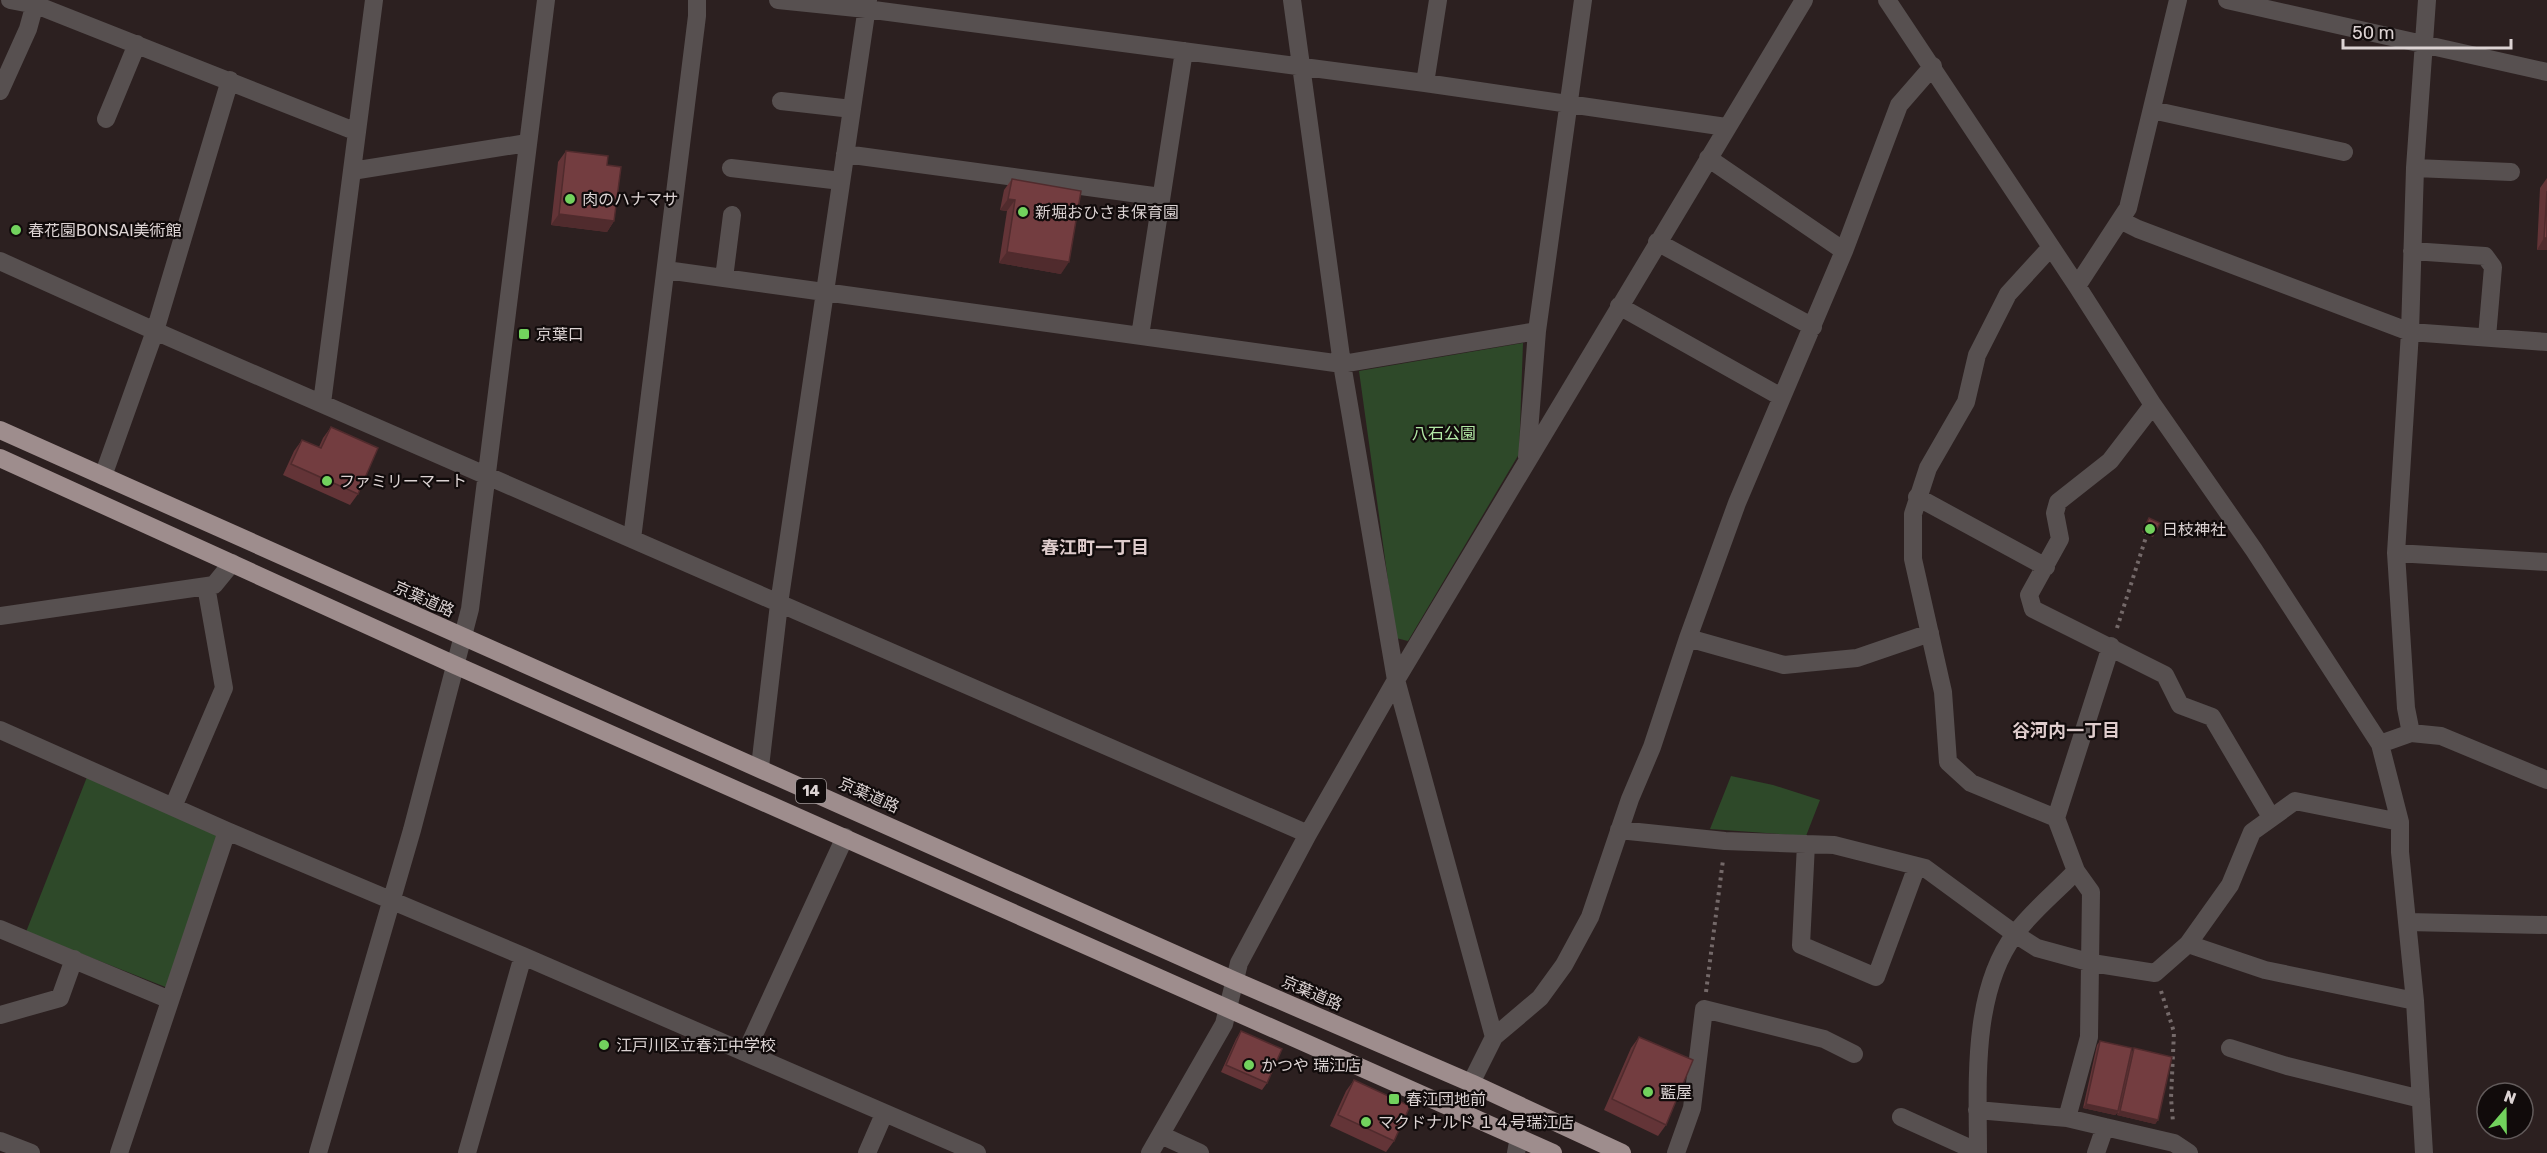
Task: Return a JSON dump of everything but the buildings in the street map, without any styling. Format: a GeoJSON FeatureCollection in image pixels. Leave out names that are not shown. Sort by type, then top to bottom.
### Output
{"type":"FeatureCollection","features":[{"type":"Feature","properties":{"kind":"highway","name":"京葉道路"},"geometry":{"type":"LineString","coordinates":[[0,430],[463,638],[760,767],[1233,981],[1472,1083],[1622,1153]]}},
{"type":"Feature","properties":{"kind":"highway","name":"14"},"geometry":{"type":"LineString","coordinates":[[0,458],[455,665],[1229,1008],[1517,1145],[1553,1153]]}},
{"type":"Feature","properties":{"kind":"street"},"geometry":{"type":"LineString","coordinates":[[10,0],[36,3],[357,132]]}},
{"type":"Feature","properties":{"kind":"street"},"geometry":{"type":"LineString","coordinates":[[322,403],[374,0]]}},
{"type":"Feature","properties":{"kind":"street"},"geometry":{"type":"LineString","coordinates":[[318,1153],[463,638],[473,587],[546,0]]}},
{"type":"Feature","properties":{"kind":"street"},"geometry":{"type":"LineString","coordinates":[[632,539],[697,16],[697,0]]}},
{"type":"Feature","properties":{"kind":"street"},"geometry":{"type":"LineString","coordinates":[[778,0],[867,5],[1726,127]]}},
{"type":"Feature","properties":{"kind":"street"},"geometry":{"type":"LineString","coordinates":[[1292,0],[1342,364],[1396,680],[1494,1037]]}},
{"type":"Feature","properties":{"kind":"street"},"geometry":{"type":"LineString","coordinates":[[1425,83],[1438,0]]}},
{"type":"Feature","properties":{"kind":"street"},"geometry":{"type":"LineString","coordinates":[[1527,460],[1537,331],[1583,0]]}},
{"type":"Feature","properties":{"kind":"street"},"geometry":{"type":"LineString","coordinates":[[1150,1153],[1224,1024],[1239,963],[1308,834],[1396,680],[1707,158],[1804,0]]}},
{"type":"Feature","properties":{"kind":"street"},"geometry":{"type":"LineString","coordinates":[[1887,0],[1933,66],[2153,405],[2254,550],[2380,744],[2400,822],[2400,852],[2415,1001],[2424,1153]]}},
{"type":"Feature","properties":{"kind":"street"},"geometry":{"type":"LineString","coordinates":[[2077,286],[2122,221],[2128,208],[2178,0]]}},
{"type":"Feature","properties":{"kind":"street"},"geometry":{"type":"LineString","coordinates":[[2227,0],[2547,72]]}},
{"type":"Feature","properties":{"kind":"street"},"geometry":{"type":"LineString","coordinates":[[2411,733],[2406,708],[2396,553],[2410,332],[2415,168],[2427,0]]}},
{"type":"Feature","properties":{"kind":"street"},"geometry":{"type":"LineString","coordinates":[[0,91],[36,3]]}},
{"type":"Feature","properties":{"kind":"street"},"geometry":{"type":"LineString","coordinates":[[760,767],[779,604],[867,5]]}},
{"type":"Feature","properties":{"kind":"street"},"geometry":{"type":"LineString","coordinates":[[106,119],[137,45]]}},
{"type":"Feature","properties":{"kind":"street"},"geometry":{"type":"LineString","coordinates":[[1140,336],[1184,51]]}},
{"type":"Feature","properties":{"kind":"street"},"geometry":{"type":"LineString","coordinates":[[1472,1083],[1494,1037],[1540,998],[1564,964],[1590,917],[1737,502],[1813,327],[1899,105],[1933,66]]}},
{"type":"Feature","properties":{"kind":"street"},"geometry":{"type":"LineString","coordinates":[[103,476],[154,331],[230,80]]}},
{"type":"Feature","properties":{"kind":"street"},"geometry":{"type":"LineString","coordinates":[[781,101],[852,109]]}},
{"type":"Feature","properties":{"kind":"street"},"geometry":{"type":"LineString","coordinates":[[2152,110],[2344,152]]}},
{"type":"Feature","properties":{"kind":"street"},"geometry":{"type":"LineString","coordinates":[[352,171],[528,143]]}},
{"type":"Feature","properties":{"kind":"street"},"geometry":{"type":"LineString","coordinates":[[845,154],[1161,197]]}},
{"type":"Feature","properties":{"kind":"street"},"geometry":{"type":"LineString","coordinates":[[1707,158],[1844,251]]}},
{"type":"Feature","properties":{"kind":"street"},"geometry":{"type":"LineString","coordinates":[[731,168],[842,181]]}},
{"type":"Feature","properties":{"kind":"street"},"geometry":{"type":"LineString","coordinates":[[2415,168],[2511,172]]}},
{"type":"Feature","properties":{"kind":"street"},"geometry":{"type":"LineString","coordinates":[[724,278],[732,215]]}},
{"type":"Feature","properties":{"kind":"street"},"geometry":{"type":"LineString","coordinates":[[2122,221],[2410,332],[2547,342]]}},
{"type":"Feature","properties":{"kind":"street"},"geometry":{"type":"LineString","coordinates":[[1657,242],[1813,327]]}},
{"type":"Feature","properties":{"kind":"street"},"geometry":{"type":"LineString","coordinates":[[2051,247],[2008,294],[1977,355],[1966,402],[1928,468],[1917,497],[1913,514],[1912,559],[1943,692],[1948,762],[1971,783],[2056,818]]}},
{"type":"Feature","properties":{"kind":"street"},"geometry":{"type":"LineString","coordinates":[[2412,251],[2485,256],[2493,267],[2487,338]]}},
{"type":"Feature","properties":{"kind":"street"},"geometry":{"type":"LineString","coordinates":[[0,261],[154,331],[1308,834]]}},
{"type":"Feature","properties":{"kind":"street"},"geometry":{"type":"LineString","coordinates":[[666,270],[1342,364],[1537,331]]}},
{"type":"Feature","properties":{"kind":"street"},"geometry":{"type":"LineString","coordinates":[[1619,306],[1781,397]]}},
{"type":"Feature","properties":{"kind":"street"},"geometry":{"type":"LineString","coordinates":[[2153,405],[2110,460],[2058,501],[2055,513],[2060,539],[2029,595],[2033,609],[2165,675],[2180,705],[2212,717],[2271,817]]}},
{"type":"Feature","properties":{"kind":"street"},"geometry":{"type":"LineString","coordinates":[[1917,497],[2046,567]]}},
{"type":"Feature","properties":{"kind":"street"},"geometry":{"type":"LineString","coordinates":[[2396,553],[2547,562]]}},
{"type":"Feature","properties":{"kind":"street"},"geometry":{"type":"LineString","coordinates":[[0,616],[214,585],[232,563]]}},
{"type":"Feature","properties":{"kind":"street"},"geometry":{"type":"LineString","coordinates":[[173,807],[224,688],[206,586]]}},
{"type":"Feature","properties":{"kind":"street"},"geometry":{"type":"LineString","coordinates":[[1688,638],[1785,665],[1857,658],[1930,633]]}},
{"type":"Feature","properties":{"kind":"street"},"geometry":{"type":"LineString","coordinates":[[2067,1118],[2089,1037],[2092,963],[2091,892],[2076,872],[2056,818],[2111,646]]}},
{"type":"Feature","properties":{"kind":"street"},"geometry":{"type":"LineString","coordinates":[[0,730],[226,831],[523,956],[977,1153]]}},
{"type":"Feature","properties":{"kind":"street"},"geometry":{"type":"LineString","coordinates":[[2380,744],[2411,733],[2441,736],[2547,780]]}},
{"type":"Feature","properties":{"kind":"street"},"geometry":{"type":"LineString","coordinates":[[1619,830],[1725,841],[1834,845],[1925,868],[2037,948],[2092,963],[2155,973],[2188,944],[2230,885],[2252,832],[2295,801],[2400,822]]}},
{"type":"Feature","properties":{"kind":"street"},"geometry":{"type":"LineString","coordinates":[[119,1153],[226,831]]}},
{"type":"Feature","properties":{"kind":"street"},"geometry":{"type":"LineString","coordinates":[[746,1052],[845,837]]}},
{"type":"Feature","properties":{"kind":"street"},"geometry":{"type":"LineString","coordinates":[[1806,844],[1801,945],[1876,977],[1917,866]]}},
{"type":"Feature","properties":{"kind":"street"},"geometry":{"type":"LineString","coordinates":[[1901,1118],[1978,1152],[1979,1059],[1985,1006],[1993,976],[2015,934],[2076,872]]}},
{"type":"Feature","properties":{"kind":"street"},"geometry":{"type":"LineString","coordinates":[[2407,922],[2547,925]]}},
{"type":"Feature","properties":{"kind":"street"},"geometry":{"type":"LineString","coordinates":[[0,929],[170,1000]]}},
{"type":"Feature","properties":{"kind":"street"},"geometry":{"type":"LineString","coordinates":[[2188,944],[2265,969],[2415,1001]]}},
{"type":"Feature","properties":{"kind":"street"},"geometry":{"type":"LineString","coordinates":[[467,1153],[523,956]]}},
{"type":"Feature","properties":{"kind":"street"},"geometry":{"type":"LineString","coordinates":[[0,1015],[60,998],[74,959]]}},
{"type":"Feature","properties":{"kind":"street"},"geometry":{"type":"LineString","coordinates":[[1676,1153],[1692,1108],[1704,1010],[1824,1039],[1854,1054]]}},
{"type":"Feature","properties":{"kind":"street"},"geometry":{"type":"LineString","coordinates":[[2230,1048],[2287,1066],[2421,1099]]}},
{"type":"Feature","properties":{"kind":"street"},"geometry":{"type":"LineString","coordinates":[[1977,1110],[2067,1118],[2181,1148]]}},
{"type":"Feature","properties":{"kind":"street"},"geometry":{"type":"LineString","coordinates":[[867,1153],[884,1114]]}},
{"type":"Feature","properties":{"kind":"street"},"geometry":{"type":"LineString","coordinates":[[2096,1153],[2104,1127]]}},
{"type":"Feature","properties":{"kind":"street"},"geometry":{"type":"LineString","coordinates":[[1161,1135],[1200,1153]]}},
{"type":"Feature","properties":{"kind":"street"},"geometry":{"type":"LineString","coordinates":[[0,1141],[31,1153]]}},
{"type":"Feature","properties":{"kind":"path"},"geometry":{"type":"LineString","coordinates":[[2111,646],[2147,534]]}},
{"type":"Feature","properties":{"kind":"path"},"geometry":{"type":"LineString","coordinates":[[1704,1010],[1725,841]]}},
{"type":"Feature","properties":{"kind":"path"},"geometry":{"type":"LineString","coordinates":[[2155,973],[2174,1032],[2171,1098],[2181,1148]]}},
{"type":"Feature","properties":{"kind":"green space","name":"八石公園"},"geometry":{"type":"Polygon","coordinates":[[[1523,343],[1519,454],[1408,641],[1396,638],[1359,371],[1523,343]]]}},
{"type":"Feature","properties":{"kind":"green space"},"geometry":{"type":"Polygon","coordinates":[[[1731,776],[1773,785],[1820,800],[1806,836],[1710,829],[1731,776]]]}},
{"type":"Feature","properties":{"kind":"green space"},"geometry":{"type":"Polygon","coordinates":[[[87,777],[219,834],[168,988],[26,932],[87,777]]]}},
{"type":"Feature","properties":{"kind":"place","name":"肉のハナマサ"},"geometry":{"type":"Point","coordinates":[570,199]}},
{"type":"Feature","properties":{"kind":"place","name":"新堀おひさま保育園"},"geometry":{"type":"Point","coordinates":[1023,212]}},
{"type":"Feature","properties":{"kind":"place","name":"春花園BONSAI美術館"},"geometry":{"type":"Point","coordinates":[16,230]}},
{"type":"Feature","properties":{"kind":"place","name":"京葉口"},"geometry":{"type":"Point","coordinates":[524,334]}},
{"type":"Feature","properties":{"kind":"place","name":"ファミリーマート"},"geometry":{"type":"Point","coordinates":[327,481]}},
{"type":"Feature","properties":{"kind":"place","name":"日枝神社"},"geometry":{"type":"Point","coordinates":[2150,529]}},
{"type":"Feature","properties":{"kind":"place","name":"江戸川区立春江中学校"},"geometry":{"type":"Point","coordinates":[604,1045]}},
{"type":"Feature","properties":{"kind":"place","name":"かつや 瑞江店"},"geometry":{"type":"Point","coordinates":[1249,1065]}},
{"type":"Feature","properties":{"kind":"place","name":"藍屋"},"geometry":{"type":"Point","coordinates":[1648,1092]}},
{"type":"Feature","properties":{"kind":"place","name":"春江団地前"},"geometry":{"type":"Point","coordinates":[1394,1099]}},
{"type":"Feature","properties":{"kind":"place","name":"マクドナルド １４号瑞江店"},"geometry":{"type":"Point","coordinates":[1366,1122]}},
{"type":"Feature","properties":{"kind":"district","name":"春江町一丁目"},"geometry":{"type":"Point","coordinates":[1095,548]}},
{"type":"Feature","properties":{"kind":"district","name":"谷河内一丁目"},"geometry":{"type":"Point","coordinates":[2066,731]}}]}
